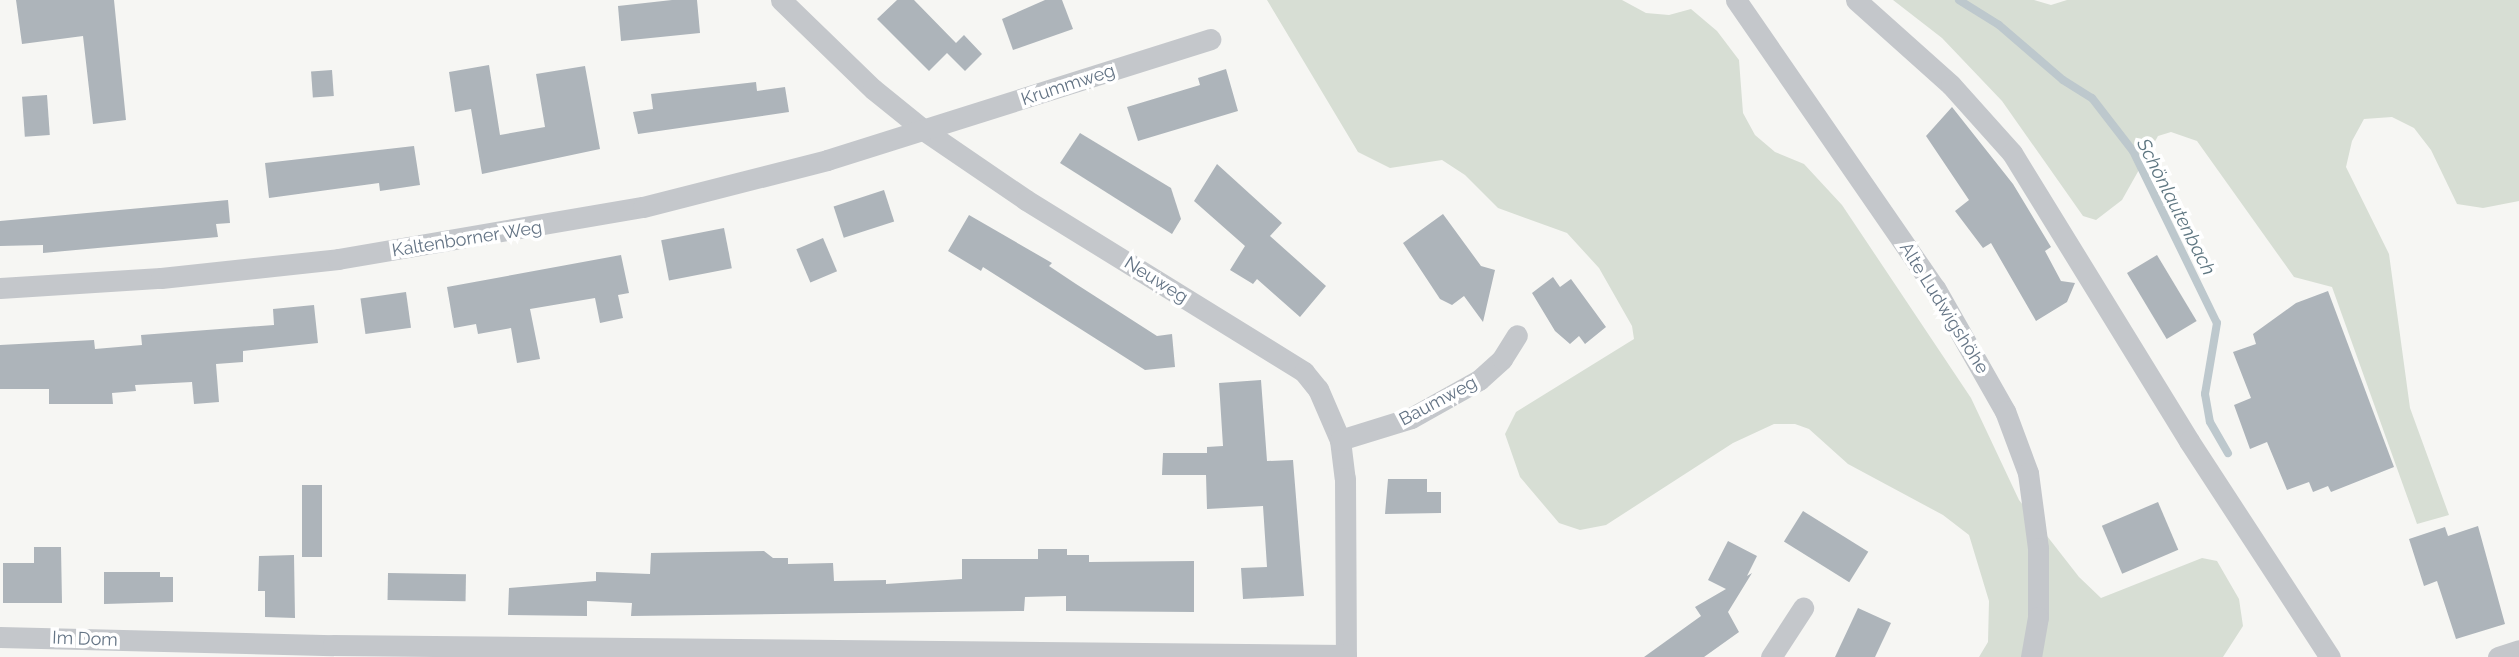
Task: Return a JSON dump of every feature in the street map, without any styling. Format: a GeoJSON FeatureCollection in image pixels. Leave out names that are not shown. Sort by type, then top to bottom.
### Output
{"type":"FeatureCollection","features":[{"type":"Feature","properties":{"kind":"street","name":"Neuweg"},"geometry":{"type":"LineString","coordinates":[[781,0],[873,89],[925,131],[1026,200],[1304,372],[1318,388],[1340,440],[1345,478],[1346,656]]}},
{"type":"Feature","properties":{"kind":"street","name":"Alte Ludwigshöhe"},"geometry":{"type":"LineString","coordinates":[[1736,0],[1858,175],[1970,346],[2005,411],[2021,452],[2032,502],[2040,585],[2031,657]]}},
{"type":"Feature","properties":{"kind":"street"},"geometry":{"type":"LineString","coordinates":[[1856,0],[1951,85],[2012,153],[2189,441],[2330,657]]}},
{"type":"Feature","properties":{"kind":"street","name":"Krummweg"},"geometry":{"type":"LineString","coordinates":[[925,131],[1210,39]]}},
{"type":"Feature","properties":{"kind":"street","name":"Kaltenborner Weg"},"geometry":{"type":"LineString","coordinates":[[0,288],[258,268],[556,225],[732,187],[925,131]]}},
{"type":"Feature","properties":{"kind":"street","name":"Baumweg"},"geometry":{"type":"LineString","coordinates":[[1340,440],[1410,418],[1479,380],[1502,359],[1517,335]]}},
{"type":"Feature","properties":{"kind":"street"},"geometry":{"type":"LineString","coordinates":[[1771,657],[1803,608]]}},
{"type":"Feature","properties":{"kind":"street","name":"Im Dom"},"geometry":{"type":"LineString","coordinates":[[0,636],[333,651],[1346,656]]}},
{"type":"Feature","properties":{"kind":"street"},"geometry":{"type":"LineString","coordinates":[[2498,657],[2519,650]]}},
{"type":"Feature","properties":{"kind":"shaded area"},"geometry":{"type":"Polygon","coordinates":[[[1267,0],[1622,0],[1646,13],[1669,15],[1691,9],[1717,31],[1739,60],[1743,113],[1755,135],[1775,152],[1804,164],[1842,205],[1971,398],[2019,500],[2079,577],[2101,598],[2202,558],[2217,561],[2239,599],[2243,626],[2223,657],[1979,657],[1988,642],[1989,601],[1969,535],[1943,515],[1848,464],[1809,429],[1795,424],[1774,424],[1733,443],[1606,525],[1580,530],[1559,523],[1520,477],[1505,434],[1516,412],[1634,339],[1632,326],[1599,268],[1567,233],[1498,208],[1465,175],[1442,160],[1390,168],[1358,152],[1267,0]]]}},
{"type":"Feature","properties":{"kind":"shaded area"},"geometry":{"type":"Polygon","coordinates":[[[1893,0],[2034,0],[2051,5],[2067,0],[2519,0],[2519,201],[2483,208],[2457,204],[2431,150],[2414,128],[2392,117],[2364,119],[2352,141],[2346,167],[2389,254],[2410,408],[2449,515],[2417,524],[2332,287],[2294,277],[2197,141],[2171,132],[2158,136],[2122,200],[2096,220],[2083,216],[2002,101],[1942,38],[1893,0]]]}},
{"type":"Feature","properties":{"kind":"building"},"geometry":{"type":"Polygon","coordinates":[[[16,0],[114,0],[126,120],[93,124],[83,36],[22,44],[16,0]]]}},
{"type":"Feature","properties":{"kind":"building"},"geometry":{"type":"Polygon","coordinates":[[[697,0],[700,33],[621,41],[618,6],[697,0]]]}},
{"type":"Feature","properties":{"kind":"building"},"geometry":{"type":"Polygon","coordinates":[[[897,0],[914,0],[956,43],[964,35],[982,54],[965,71],[947,53],[929,71],[877,19],[897,0]]]}},
{"type":"Feature","properties":{"kind":"building"},"geometry":{"type":"Polygon","coordinates":[[[1045,0],[1062,0],[1073,29],[1013,50],[1002,19],[1045,0]]]}},
{"type":"Feature","properties":{"kind":"building"},"geometry":{"type":"Polygon","coordinates":[[[489,65],[500,135],[545,127],[536,74],[585,66],[600,149],[482,174],[471,109],[455,112],[449,72],[489,65]]]}},
{"type":"Feature","properties":{"kind":"building"},"geometry":{"type":"Polygon","coordinates":[[[1226,69],[1238,111],[1138,141],[1127,107],[1200,85],[1198,78],[1226,69]]]}},
{"type":"Feature","properties":{"kind":"building"},"geometry":{"type":"Polygon","coordinates":[[[332,70],[334,96],[313,97],[311,71],[332,70]]]}},
{"type":"Feature","properties":{"kind":"building"},"geometry":{"type":"Polygon","coordinates":[[[756,82],[757,91],[785,87],[789,112],[638,134],[633,112],[653,109],[651,94],[756,82]]]}},
{"type":"Feature","properties":{"kind":"building"},"geometry":{"type":"Polygon","coordinates":[[[47,95],[50,135],[25,137],[22,97],[47,95]]]}},
{"type":"Feature","properties":{"kind":"building"},"geometry":{"type":"Polygon","coordinates":[[[1952,107],[2013,184],[2051,247],[2045,251],[2061,281],[2075,283],[2067,302],[2036,321],[1991,243],[1983,248],[1955,211],[1969,200],[1926,136],[1952,107]]]}},
{"type":"Feature","properties":{"kind":"building"},"geometry":{"type":"Polygon","coordinates":[[[1080,133],[1171,188],[1181,219],[1172,234],[1060,163],[1080,133]]]}},
{"type":"Feature","properties":{"kind":"building"},"geometry":{"type":"Polygon","coordinates":[[[414,146],[420,185],[380,191],[379,183],[269,198],[265,163],[414,146]]]}},
{"type":"Feature","properties":{"kind":"building"},"geometry":{"type":"Polygon","coordinates":[[[1217,164],[1282,223],[1270,236],[1326,286],[1300,317],[1257,279],[1253,284],[1230,270],[1245,246],[1194,201],[1217,164]]]}},
{"type":"Feature","properties":{"kind":"building"},"geometry":{"type":"Polygon","coordinates":[[[884,190],[894,221],[844,238],[834,206],[884,190]]]}},
{"type":"Feature","properties":{"kind":"building"},"geometry":{"type":"Polygon","coordinates":[[[228,200],[230,223],[216,224],[218,237],[43,253],[43,245],[0,246],[0,221],[228,200]]]}},
{"type":"Feature","properties":{"kind":"building"},"geometry":{"type":"Polygon","coordinates":[[[1443,214],[1481,266],[1495,270],[1483,322],[1464,296],[1452,305],[1440,299],[1403,243],[1443,214]]]}},
{"type":"Feature","properties":{"kind":"building"},"geometry":{"type":"Polygon","coordinates":[[[969,215],[1052,263],[1049,266],[1157,336],[1172,334],[1175,367],[1145,370],[983,267],[981,271],[948,251],[969,215]]]}},
{"type":"Feature","properties":{"kind":"building"},"geometry":{"type":"Polygon","coordinates":[[[724,228],[732,268],[669,280],[661,240],[724,228]]]}},
{"type":"Feature","properties":{"kind":"building"},"geometry":{"type":"Polygon","coordinates":[[[823,238],[837,271],[810,282],[796,249],[823,238]]]}},
{"type":"Feature","properties":{"kind":"building"},"geometry":{"type":"Polygon","coordinates":[[[621,255],[629,293],[618,295],[623,318],[600,323],[595,298],[530,309],[540,359],[517,363],[511,328],[478,334],[476,324],[454,328],[447,287],[621,255]]]}},
{"type":"Feature","properties":{"kind":"building"},"geometry":{"type":"Polygon","coordinates":[[[2157,255],[2197,321],[2167,339],[2127,273],[2157,255]]]}},
{"type":"Feature","properties":{"kind":"building"},"geometry":{"type":"Polygon","coordinates":[[[1553,277],[1560,287],[1571,279],[1606,327],[1585,344],[1579,336],[1570,344],[1555,331],[1532,293],[1553,277]]]}},
{"type":"Feature","properties":{"kind":"building"},"geometry":{"type":"Polygon","coordinates":[[[2328,291],[2394,467],[2331,492],[2328,486],[2313,492],[2309,482],[2287,490],[2267,442],[2250,449],[2234,405],[2251,398],[2233,352],[2256,344],[2253,334],[2296,303],[2328,291]]]}},
{"type":"Feature","properties":{"kind":"building"},"geometry":{"type":"Polygon","coordinates":[[[406,292],[411,328],[365,334],[360,298],[406,292]]]}},
{"type":"Feature","properties":{"kind":"building"},"geometry":{"type":"Polygon","coordinates":[[[314,305],[318,343],[243,351],[243,362],[216,364],[219,402],[194,404],[192,382],[135,385],[136,391],[112,393],[113,404],[49,404],[49,389],[0,389],[0,345],[94,340],[95,349],[142,345],[141,335],[274,325],[273,309],[314,305]]]}},
{"type":"Feature","properties":{"kind":"building"},"geometry":{"type":"Polygon","coordinates":[[[1261,380],[1267,461],[1293,460],[1304,596],[1243,599],[1241,568],[1267,567],[1263,506],[1207,509],[1206,475],[1162,475],[1163,453],[1207,453],[1207,447],[1223,446],[1219,383],[1261,380]]]}},
{"type":"Feature","properties":{"kind":"building"},"geometry":{"type":"Polygon","coordinates":[[[1388,479],[1427,479],[1427,492],[1441,492],[1441,513],[1385,514],[1388,479]]]}},
{"type":"Feature","properties":{"kind":"building"},"geometry":{"type":"Polygon","coordinates":[[[302,485],[322,485],[322,557],[302,557],[302,485]]]}},
{"type":"Feature","properties":{"kind":"building"},"geometry":{"type":"Polygon","coordinates":[[[2158,502],[2178,550],[2122,574],[2102,526],[2158,502]]]}},
{"type":"Feature","properties":{"kind":"building"},"geometry":{"type":"Polygon","coordinates":[[[1803,511],[1868,552],[1849,582],[1784,542],[1803,511]]]}},
{"type":"Feature","properties":{"kind":"building"},"geometry":{"type":"Polygon","coordinates":[[[2478,526],[2505,624],[2456,639],[2437,581],[2424,586],[2409,539],[2445,527],[2448,536],[2478,526]]]}},
{"type":"Feature","properties":{"kind":"building"},"geometry":{"type":"Polygon","coordinates":[[[1728,541],[1757,556],[1747,576],[1752,573],[1728,612],[1739,632],[1704,657],[1644,657],[1701,616],[1695,607],[1726,589],[1708,580],[1728,541]]]}},
{"type":"Feature","properties":{"kind":"building"},"geometry":{"type":"Polygon","coordinates":[[[34,547],[61,547],[62,603],[3,603],[3,563],[34,563],[34,547]]]}},
{"type":"Feature","properties":{"kind":"building"},"geometry":{"type":"Polygon","coordinates":[[[1038,549],[1067,549],[1067,555],[1089,555],[1089,562],[1194,561],[1194,612],[1066,611],[1066,596],[1025,597],[1024,611],[631,616],[632,603],[587,601],[587,616],[508,615],[509,588],[596,581],[596,572],[650,574],[651,553],[764,551],[773,558],[788,558],[788,564],[833,563],[834,581],[886,580],[886,584],[962,579],[962,559],[1038,559],[1038,549]]]}},
{"type":"Feature","properties":{"kind":"building"},"geometry":{"type":"Polygon","coordinates":[[[294,555],[295,618],[265,617],[265,591],[258,591],[259,556],[294,555]]]}},
{"type":"Feature","properties":{"kind":"building"},"geometry":{"type":"Polygon","coordinates":[[[104,572],[160,572],[160,577],[173,577],[173,602],[104,604],[104,572]]]}},
{"type":"Feature","properties":{"kind":"building"},"geometry":{"type":"Polygon","coordinates":[[[388,573],[466,574],[466,601],[388,600],[388,573]]]}},
{"type":"Feature","properties":{"kind":"building"},"geometry":{"type":"Polygon","coordinates":[[[1858,608],[1891,623],[1875,657],[1835,657],[1858,608]]]}},
{"type":"Feature","properties":{"kind":"waterway","name":"Schönlautenbach"},"geometry":{"type":"LineString","coordinates":[[1959,0],[1999,25],[2063,80],[2092,98],[2133,151],[2217,323],[2205,394],[2210,422],[2228,453]]}}]}
